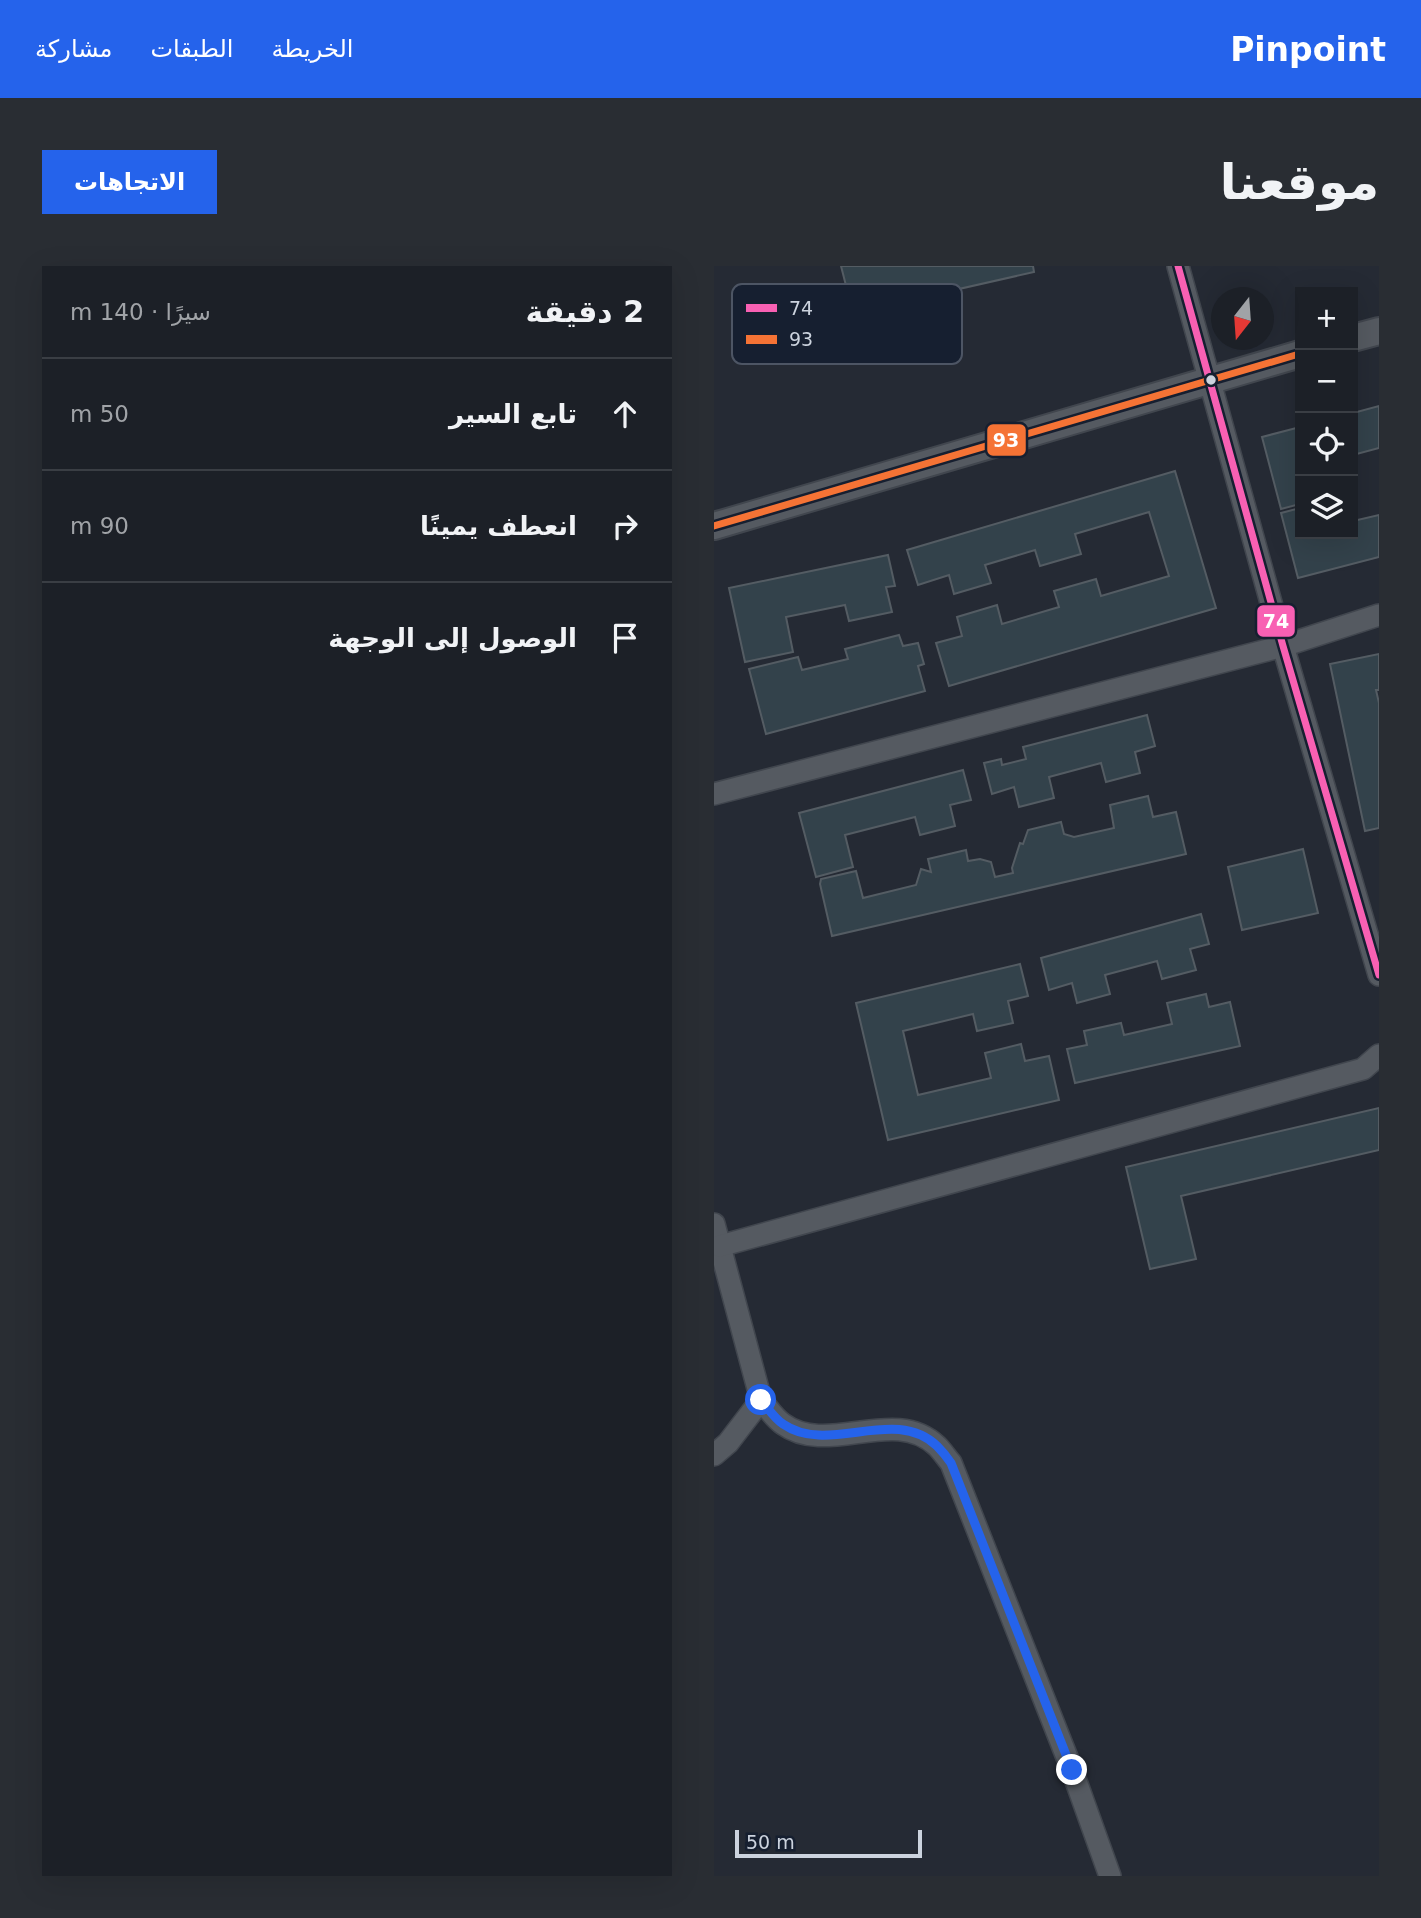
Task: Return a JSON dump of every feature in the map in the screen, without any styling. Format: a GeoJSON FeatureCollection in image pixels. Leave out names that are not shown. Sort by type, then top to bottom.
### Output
{"type":"FeatureCollection","features":[{"type":"Feature","properties":{"kind":"street"},"geometry":{"type":"LineString","coordinates":[[1178,266],[1283,646],[1379,975]]}},
{"type":"Feature","properties":{"kind":"street"},"geometry":{"type":"LineString","coordinates":[[1358,337],[1379,331]]}},
{"type":"Feature","properties":{"kind":"street"},"geometry":{"type":"LineString","coordinates":[[714,526],[1295,355]]}},
{"type":"Feature","properties":{"kind":"street"},"geometry":{"type":"LineString","coordinates":[[714,794],[1283,646],[1379,615]]}},
{"type":"Feature","properties":{"kind":"street"},"geometry":{"type":"LineString","coordinates":[[720,1246],[1363,1069],[1379,1055]]}},
{"type":"Feature","properties":{"kind":"street"},"geometry":{"type":"LineString","coordinates":[[714,1224],[761,1400],[785,1426],[800,1432],[821,1435],[894,1429],[915,1432],[936,1444],[951,1463],[1067,1758],[1110,1876]]}},
{"type":"Feature","properties":{"kind":"street"},"geometry":{"type":"LineString","coordinates":[[714,1455],[728,1443],[761,1400]]}},
{"type":"Feature","properties":{"kind":"building"},"geometry":{"type":"Polygon","coordinates":[[[841,266],[1033,266],[1034,272],[962,288],[962,284],[846,284],[841,266]]]}},
{"type":"Feature","properties":{"kind":"building"},"geometry":{"type":"Polygon","coordinates":[[[1379,406],[1379,448],[1358,454],[1358,413],[1379,406]]]}},
{"type":"Feature","properties":{"kind":"building"},"geometry":{"type":"Polygon","coordinates":[[[1295,428],[1295,505],[1281,509],[1262,437],[1295,428]]]}},
{"type":"Feature","properties":{"kind":"building"},"geometry":{"type":"Polygon","coordinates":[[[1175,471],[1216,608],[949,686],[936,643],[962,636],[957,617],[997,605],[1002,624],[1059,607],[1054,591],[1096,579],[1101,596],[1169,576],[1149,512],[1075,534],[1081,554],[1040,566],[1035,550],[985,565],[991,583],[954,594],[949,575],[918,585],[907,550],[1175,471]]]}},
{"type":"Feature","properties":{"kind":"building"},"geometry":{"type":"Polygon","coordinates":[[[1295,509],[1295,539],[1358,539],[1358,520],[1379,515],[1379,557],[1298,578],[1281,513],[1295,509]]]}},
{"type":"Feature","properties":{"kind":"building"},"geometry":{"type":"Polygon","coordinates":[[[888,555],[895,586],[886,587],[892,612],[849,621],[845,605],[786,617],[793,652],[745,662],[729,588],[888,555]]]}},
{"type":"Feature","properties":{"kind":"building"},"geometry":{"type":"Polygon","coordinates":[[[899,635],[903,646],[918,643],[924,664],[918,666],[925,691],[766,734],[749,669],[798,657],[802,670],[848,659],[845,649],[899,635]]]}},
{"type":"Feature","properties":{"kind":"building"},"geometry":{"type":"Polygon","coordinates":[[[1379,654],[1379,690],[1376,690],[1379,703],[1379,828],[1365,831],[1330,664],[1379,654]]]}},
{"type":"Feature","properties":{"kind":"building"},"geometry":{"type":"Polygon","coordinates":[[[1147,715],[1155,746],[1135,752],[1140,773],[1106,782],[1101,763],[1049,777],[1054,798],[1019,807],[1014,787],[992,794],[984,763],[1001,759],[1002,765],[1026,759],[1023,747],[1147,715]]]}},
{"type":"Feature","properties":{"kind":"building"},"geometry":{"type":"Polygon","coordinates":[[[963,770],[971,800],[950,805],[955,826],[920,835],[915,817],[845,835],[853,867],[816,877],[799,813],[963,770]]]}},
{"type":"Feature","properties":{"kind":"building"},"geometry":{"type":"Polygon","coordinates":[[[1148,796],[1153,817],[1176,812],[1186,854],[832,936],[821,879],[856,871],[863,898],[916,885],[921,869],[931,872],[928,859],[966,850],[968,861],[980,859],[991,862],[995,877],[1013,873],[1012,868],[1020,843],[1023,844],[1028,830],[1061,822],[1064,834],[1074,837],[1114,828],[1110,805],[1148,796]]]}},
{"type":"Feature","properties":{"kind":"building"},"geometry":{"type":"Polygon","coordinates":[[[1303,849],[1318,913],[1242,930],[1228,867],[1303,849]]]}},
{"type":"Feature","properties":{"kind":"building"},"geometry":{"type":"Polygon","coordinates":[[[1201,914],[1209,944],[1190,949],[1196,970],[1162,979],[1157,961],[1105,975],[1110,994],[1077,1003],[1072,983],[1049,990],[1041,958],[1201,914]]]}},
{"type":"Feature","properties":{"kind":"building"},"geometry":{"type":"Polygon","coordinates":[[[1020,964],[1028,996],[1008,1001],[1013,1023],[977,1031],[973,1014],[903,1031],[918,1095],[991,1078],[985,1053],[1021,1044],[1025,1061],[1049,1056],[1059,1100],[888,1140],[856,1003],[1020,964]]]}},
{"type":"Feature","properties":{"kind":"building"},"geometry":{"type":"Polygon","coordinates":[[[1206,994],[1209,1007],[1230,1002],[1240,1046],[1075,1083],[1067,1049],[1087,1045],[1084,1031],[1121,1023],[1124,1035],[1172,1024],[1167,1003],[1206,994]]]}},
{"type":"Feature","properties":{"kind":"building"},"geometry":{"type":"Polygon","coordinates":[[[1379,1108],[1379,1150],[1181,1196],[1196,1259],[1150,1269],[1126,1167],[1379,1108]]]}},
{"type":"Feature","properties":{"kind":"transit line","name":"74"},"geometry":{"type":"LineString","coordinates":[[1178,266],[1283,646],[1379,975]]}},
{"type":"Feature","properties":{"kind":"transit line","name":"93"},"geometry":{"type":"LineString","coordinates":[[714,526],[1295,355]]}},
{"type":"Feature","properties":{"kind":"route"},"geometry":{"type":"LineString","coordinates":[[761,1400],[785,1426],[800,1432],[821,1435],[894,1429],[915,1432],[936,1444],[951,1463],[1072,1770]]}}]}
